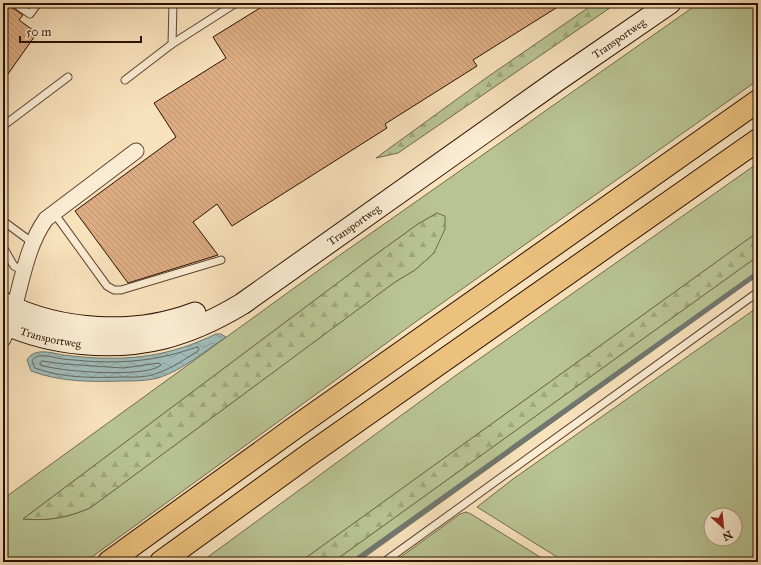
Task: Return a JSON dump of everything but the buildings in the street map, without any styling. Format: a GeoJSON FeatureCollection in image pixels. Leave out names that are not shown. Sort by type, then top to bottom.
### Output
{"type":"FeatureCollection","features":[{"type":"Feature","properties":{"kind":"highway"},"geometry":{"type":"LineString","coordinates":[[109,562],[293,429],[758,101]]}},
{"type":"Feature","properties":{"kind":"highway"},"geometry":{"type":"LineString","coordinates":[[161,562],[310,454],[758,140]]}},
{"type":"Feature","properties":{"kind":"street","name":"Transportweg"},"geometry":{"type":"LineString","coordinates":[[6,320],[28,314],[54,322],[89,327],[120,328],[157,324],[173,320],[193,314],[226,300],[652,3]]}},
{"type":"Feature","properties":{"kind":"street","name":"Transportweg"},"geometry":{"type":"LineString","coordinates":[[6,320],[42,337],[92,344],[121,344],[165,338],[201,326],[219,318],[242,304],[558,80],[670,3]]}},
{"type":"Feature","properties":{"kind":"street"},"geometry":{"type":"LineString","coordinates":[[6,320],[38,230],[46,219],[136,151]]}},
{"type":"Feature","properties":{"kind":"lane"},"geometry":{"type":"LineString","coordinates":[[14,3],[30,14],[38,3]]}},
{"type":"Feature","properties":{"kind":"lane"},"geometry":{"type":"LineString","coordinates":[[172,44],[173,3]]}},
{"type":"Feature","properties":{"kind":"lane"},"geometry":{"type":"LineString","coordinates":[[125,80],[172,44],[236,3]]}},
{"type":"Feature","properties":{"kind":"lane"},"geometry":{"type":"LineString","coordinates":[[3,126],[68,77]]}},
{"type":"Feature","properties":{"kind":"lane"},"geometry":{"type":"LineString","coordinates":[[54,212],[107,286],[114,290],[121,290],[221,260]]}},
{"type":"Feature","properties":{"kind":"lane"},"geometry":{"type":"LineString","coordinates":[[3,221],[33,243]]}},
{"type":"Feature","properties":{"kind":"lane"},"geometry":{"type":"LineString","coordinates":[[3,247],[14,266],[24,271]]}},
{"type":"Feature","properties":{"kind":"lane"},"geometry":{"type":"LineString","coordinates":[[384,562],[758,292]]}},
{"type":"Feature","properties":{"kind":"green space"},"geometry":{"type":"Polygon","coordinates":[[[595,3],[617,3],[398,153],[376,158],[486,78],[595,3]]]}},
{"type":"Feature","properties":{"kind":"green space"},"geometry":{"type":"Polygon","coordinates":[[[699,3],[758,3],[758,80],[421,318],[85,562],[3,562],[3,499],[330,262],[699,3]],[[437,213],[418,224],[371,258],[23,519],[41,520],[57,518],[90,508],[395,282],[415,270],[434,253],[437,213]]]}},
{"type":"Feature","properties":{"kind":"green space"},"geometry":{"type":"Polygon","coordinates":[[[758,163],[758,232],[300,562],[201,562],[455,376],[758,163]]]}},
{"type":"Feature","properties":{"kind":"green space"},"geometry":{"type":"Polygon","coordinates":[[[437,213],[445,216],[445,229],[434,253],[415,270],[395,282],[90,508],[57,518],[41,520],[23,519],[371,258],[418,224],[437,213]]]}},
{"type":"Feature","properties":{"kind":"green space"},"geometry":{"type":"Polygon","coordinates":[[[758,232],[758,256],[333,562],[300,562],[758,232]]]}},
{"type":"Feature","properties":{"kind":"green space"},"geometry":{"type":"Polygon","coordinates":[[[758,256],[758,275],[358,562],[333,562],[758,256]]]}},
{"type":"Feature","properties":{"kind":"green space"},"geometry":{"type":"Polygon","coordinates":[[[758,307],[758,562],[565,562],[477,507],[513,479],[758,307]]]}},
{"type":"Feature","properties":{"kind":"green space"},"geometry":{"type":"Polygon","coordinates":[[[466,512],[548,562],[394,562],[460,514],[466,512]]]}},
{"type":"Feature","properties":{"kind":"water"},"geometry":{"type":"Polygon","coordinates":[[[216,334],[221,334],[226,337],[194,360],[167,375],[149,380],[99,381],[64,379],[42,375],[31,371],[27,360],[34,353],[39,352],[100,358],[150,355],[183,347],[216,334]]]}},
{"type":"Feature","properties":{"kind":"waterway"},"geometry":{"type":"LineString","coordinates":[[353,562],[758,273]]}}]}
